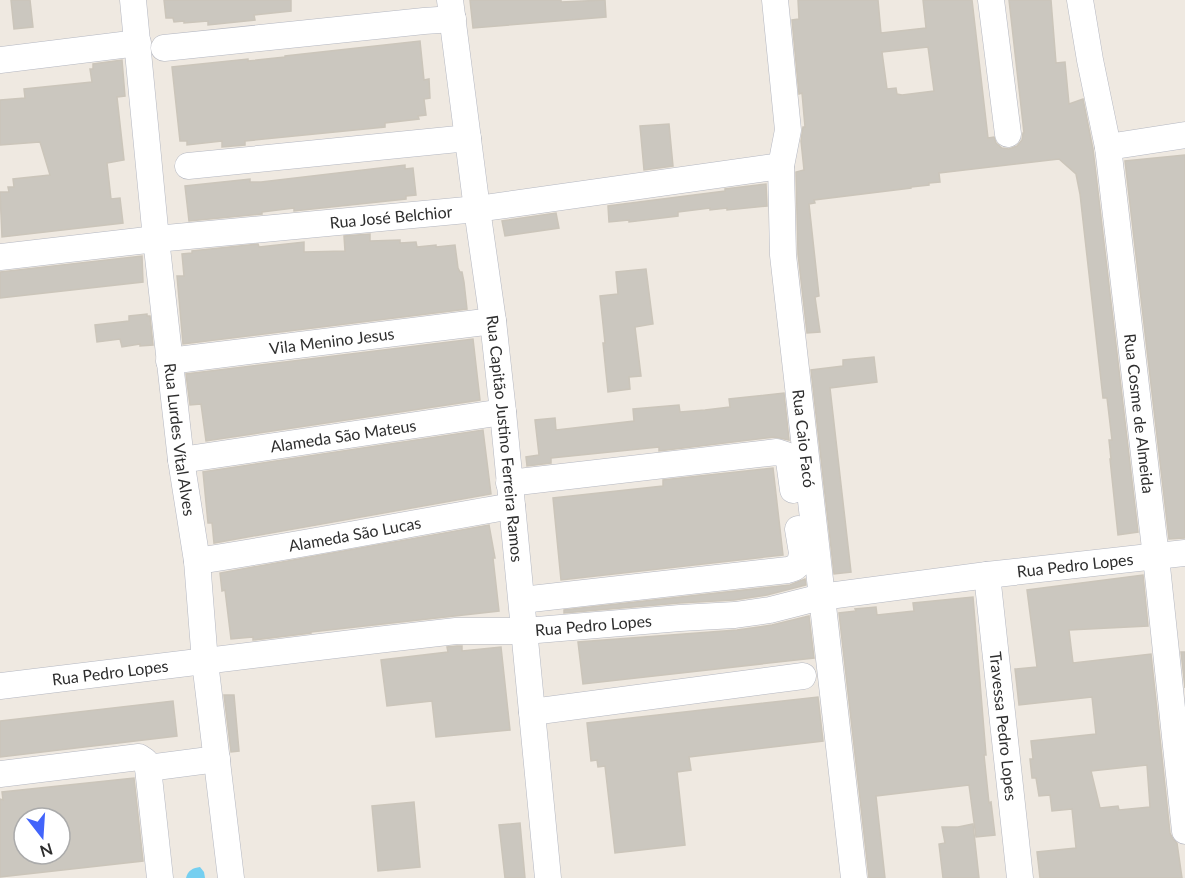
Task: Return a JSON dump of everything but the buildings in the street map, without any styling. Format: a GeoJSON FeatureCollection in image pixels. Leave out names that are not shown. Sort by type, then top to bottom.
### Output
{"type":"FeatureCollection","features":[{"type":"Feature","properties":{"kind":"street","name":"Rua Lurdes Vítal Alves"},"geometry":{"type":"LineString","coordinates":[[133,0],[169,361],[181,460],[197,561],[205,662],[231,878]]}},
{"type":"Feature","properties":{"kind":"street","name":"Rua Caio Facó"},"geometry":{"type":"LineString","coordinates":[[775,0],[788,130],[781,166],[783,255],[854,878]]}},
{"type":"Feature","properties":{"kind":"street"},"geometry":{"type":"LineString","coordinates":[[991,0],[1008,134]]}},
{"type":"Feature","properties":{"kind":"street","name":"Rua Cosme de Almeida"},"geometry":{"type":"LineString","coordinates":[[1080,0],[1108,147],[1156,557],[1185,831]]}},
{"type":"Feature","properties":{"kind":"street"},"geometry":{"type":"LineString","coordinates":[[164,48],[452,10]]}},
{"type":"Feature","properties":{"kind":"street","name":"Rua Capitão Justino Ferreira Ramos"},"geometry":{"type":"LineString","coordinates":[[452,10],[493,321],[548,878]]}},
{"type":"Feature","properties":{"kind":"street"},"geometry":{"type":"LineString","coordinates":[[0,60],[138,43]]}},
{"type":"Feature","properties":{"kind":"street"},"geometry":{"type":"LineString","coordinates":[[1108,147],[1185,135]]}},
{"type":"Feature","properties":{"kind":"street"},"geometry":{"type":"LineString","coordinates":[[188,166],[468,138]]}},
{"type":"Feature","properties":{"kind":"street","name":"Rua José Belchior"},"geometry":{"type":"LineString","coordinates":[[0,257],[156,239],[477,209],[781,166]]}},
{"type":"Feature","properties":{"kind":"street","name":"Vila Menino Jesus"},"geometry":{"type":"LineString","coordinates":[[169,361],[493,321]]}},
{"type":"Feature","properties":{"kind":"street","name":"Alameda São Mateus"},"geometry":{"type":"LineString","coordinates":[[181,460],[503,412]]}},
{"type":"Feature","properties":{"kind":"street","name":"Alameda São Lucas"},"geometry":{"type":"LineString","coordinates":[[197,561],[400,525],[511,495],[777,452],[786,455],[789,461],[802,553],[800,563],[794,568],[522,600]]}},
{"type":"Feature","properties":{"kind":"street","name":"Rua Pedro Lopes"},"geometry":{"type":"LineString","coordinates":[[0,686],[456,631],[525,631],[735,615],[770,610],[821,597],[987,575],[1185,553]]}},
{"type":"Feature","properties":{"kind":"street","name":"Travessa Pedro Lopes"},"geometry":{"type":"LineString","coordinates":[[987,575],[1020,878]]}},
{"type":"Feature","properties":{"kind":"street"},"geometry":{"type":"LineString","coordinates":[[532,712],[803,676]]}},
{"type":"Feature","properties":{"kind":"street"},"geometry":{"type":"LineString","coordinates":[[0,774],[139,757],[145,761],[148,768],[156,877]]}},
{"type":"Feature","properties":{"kind":"street"},"geometry":{"type":"LineString","coordinates":[[148,768],[217,759]]}},
{"type":"Feature","properties":{"kind":"water"},"geometry":{"type":"Polygon","coordinates":[[[200,867],[205,878],[186,878],[191,870],[200,867]]]}}]}
